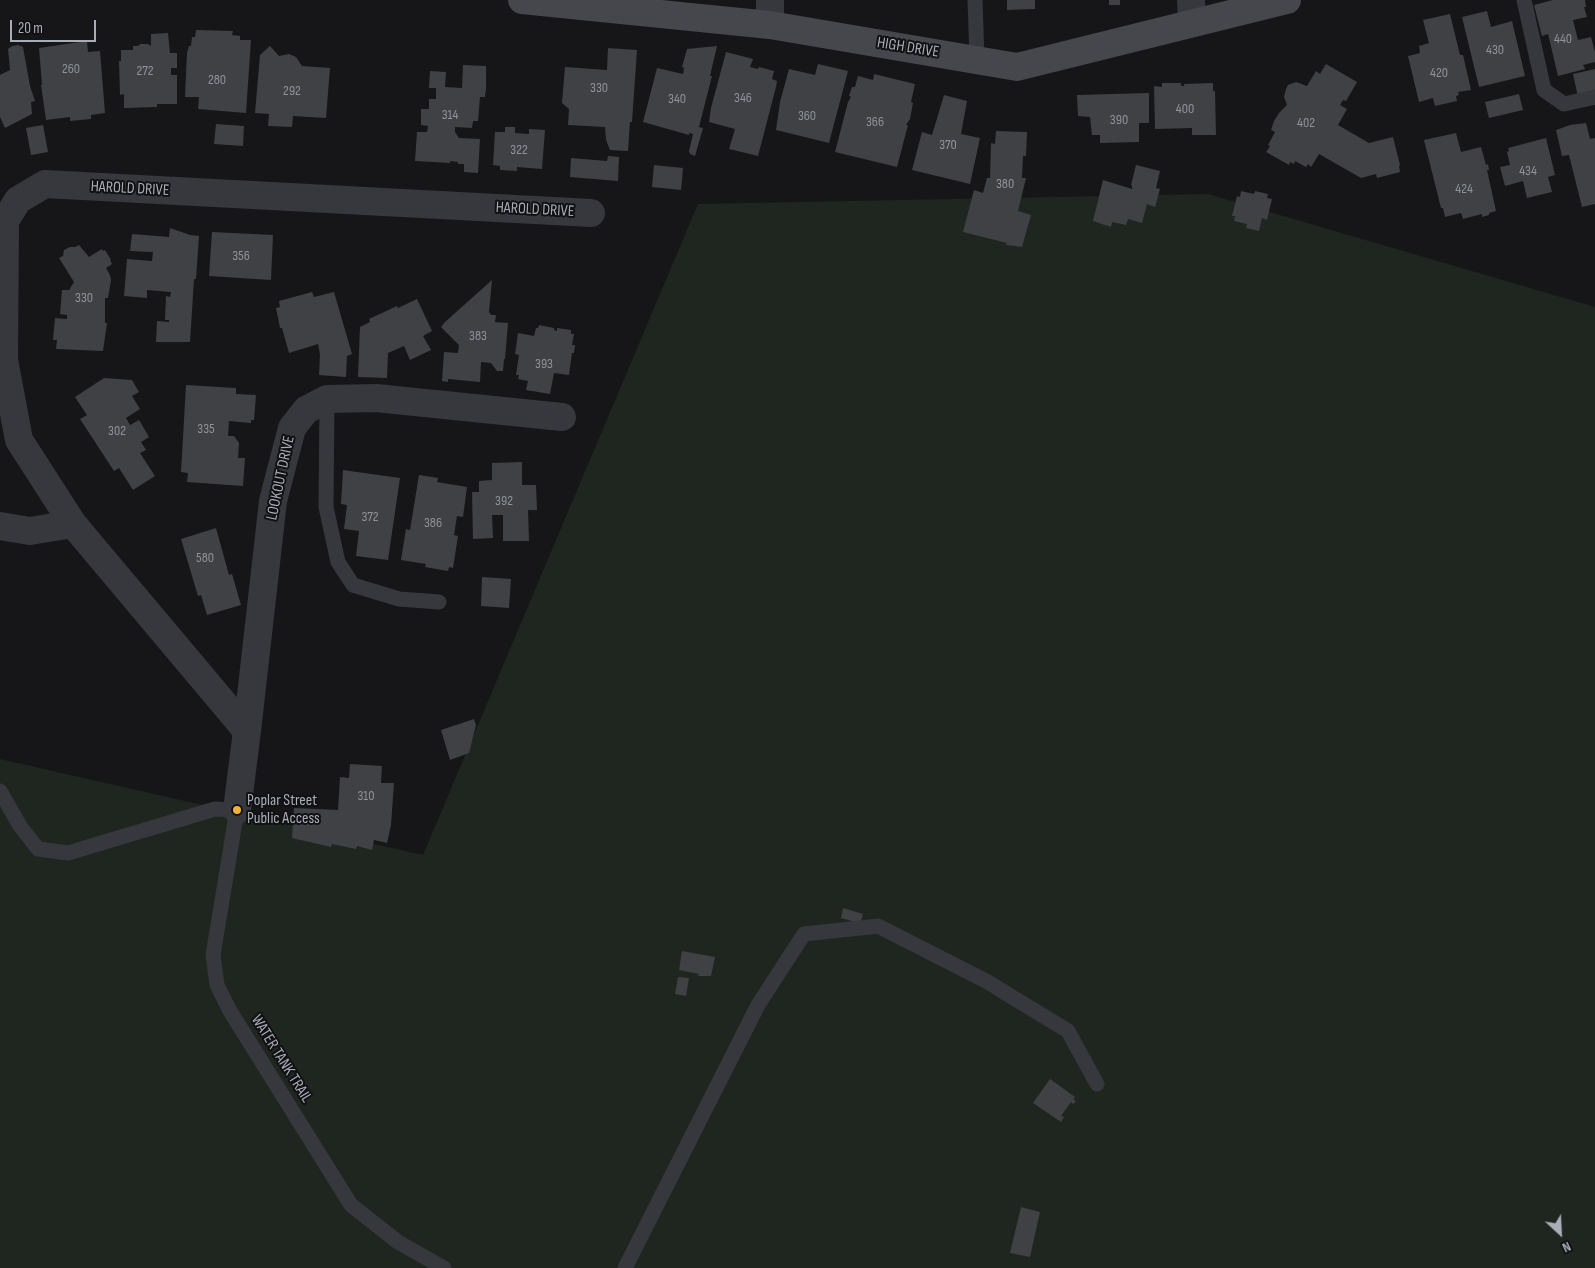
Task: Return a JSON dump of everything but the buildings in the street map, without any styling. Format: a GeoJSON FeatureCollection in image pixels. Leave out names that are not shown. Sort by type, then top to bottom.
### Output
{"type":"FeatureCollection","features":[{"type":"Feature","properties":{"kind":"street","name":"HIGH DRIVE"},"geometry":{"type":"LineString","coordinates":[[540,1],[770,13],[1017,67],[1191,12],[1287,0]]}},
{"type":"Feature","properties":{"kind":"street","name":"HAROLD DRIVE"},"geometry":{"type":"LineString","coordinates":[[247,731],[73,524],[19,440],[4,360],[5,221],[18,200],[46,184],[591,213]]}},
{"type":"Feature","properties":{"kind":"street","name":"LOOKOUT DRIVE"},"geometry":{"type":"LineString","coordinates":[[237,810],[273,501],[292,428],[306,410],[327,399],[376,398],[562,417]]}},
{"type":"Feature","properties":{"kind":"street"},"geometry":{"type":"LineString","coordinates":[[0,526],[30,530],[73,524]]}},
{"type":"Feature","properties":{"kind":"lane"},"geometry":{"type":"LineString","coordinates":[[975,0],[977,59]]}},
{"type":"Feature","properties":{"kind":"lane"},"geometry":{"type":"LineString","coordinates":[[1524,0],[1544,90],[1564,104],[1595,98]]}},
{"type":"Feature","properties":{"kind":"lane"},"geometry":{"type":"LineString","coordinates":[[327,399],[326,508],[338,562],[353,585],[400,599],[439,602]]}},
{"type":"Feature","properties":{"kind":"lane"},"geometry":{"type":"LineString","coordinates":[[0,792],[20,826],[38,850],[68,853],[215,809],[237,810]]}},
{"type":"Feature","properties":{"kind":"lane","name":"WATER TANK TRAIL"},"geometry":{"type":"LineString","coordinates":[[237,810],[213,955],[217,985],[230,1011],[351,1205],[398,1242],[444,1268]]}},
{"type":"Feature","properties":{"kind":"lane"},"geometry":{"type":"LineString","coordinates":[[625,1268],[758,1005],[804,934],[878,926],[986,982],[1068,1031],[1097,1084]]}},
{"type":"Feature","properties":{"kind":"shaded area"},"geometry":{"type":"Polygon","coordinates":[[[1208,194],[1595,307],[1595,1268],[0,1268],[0,759],[423,855],[698,204],[1208,194]]]}},
{"type":"Feature","properties":{"kind":"place","name":"Poplar Street Public Access"},"geometry":{"type":"Point","coordinates":[237,810]}}]}
